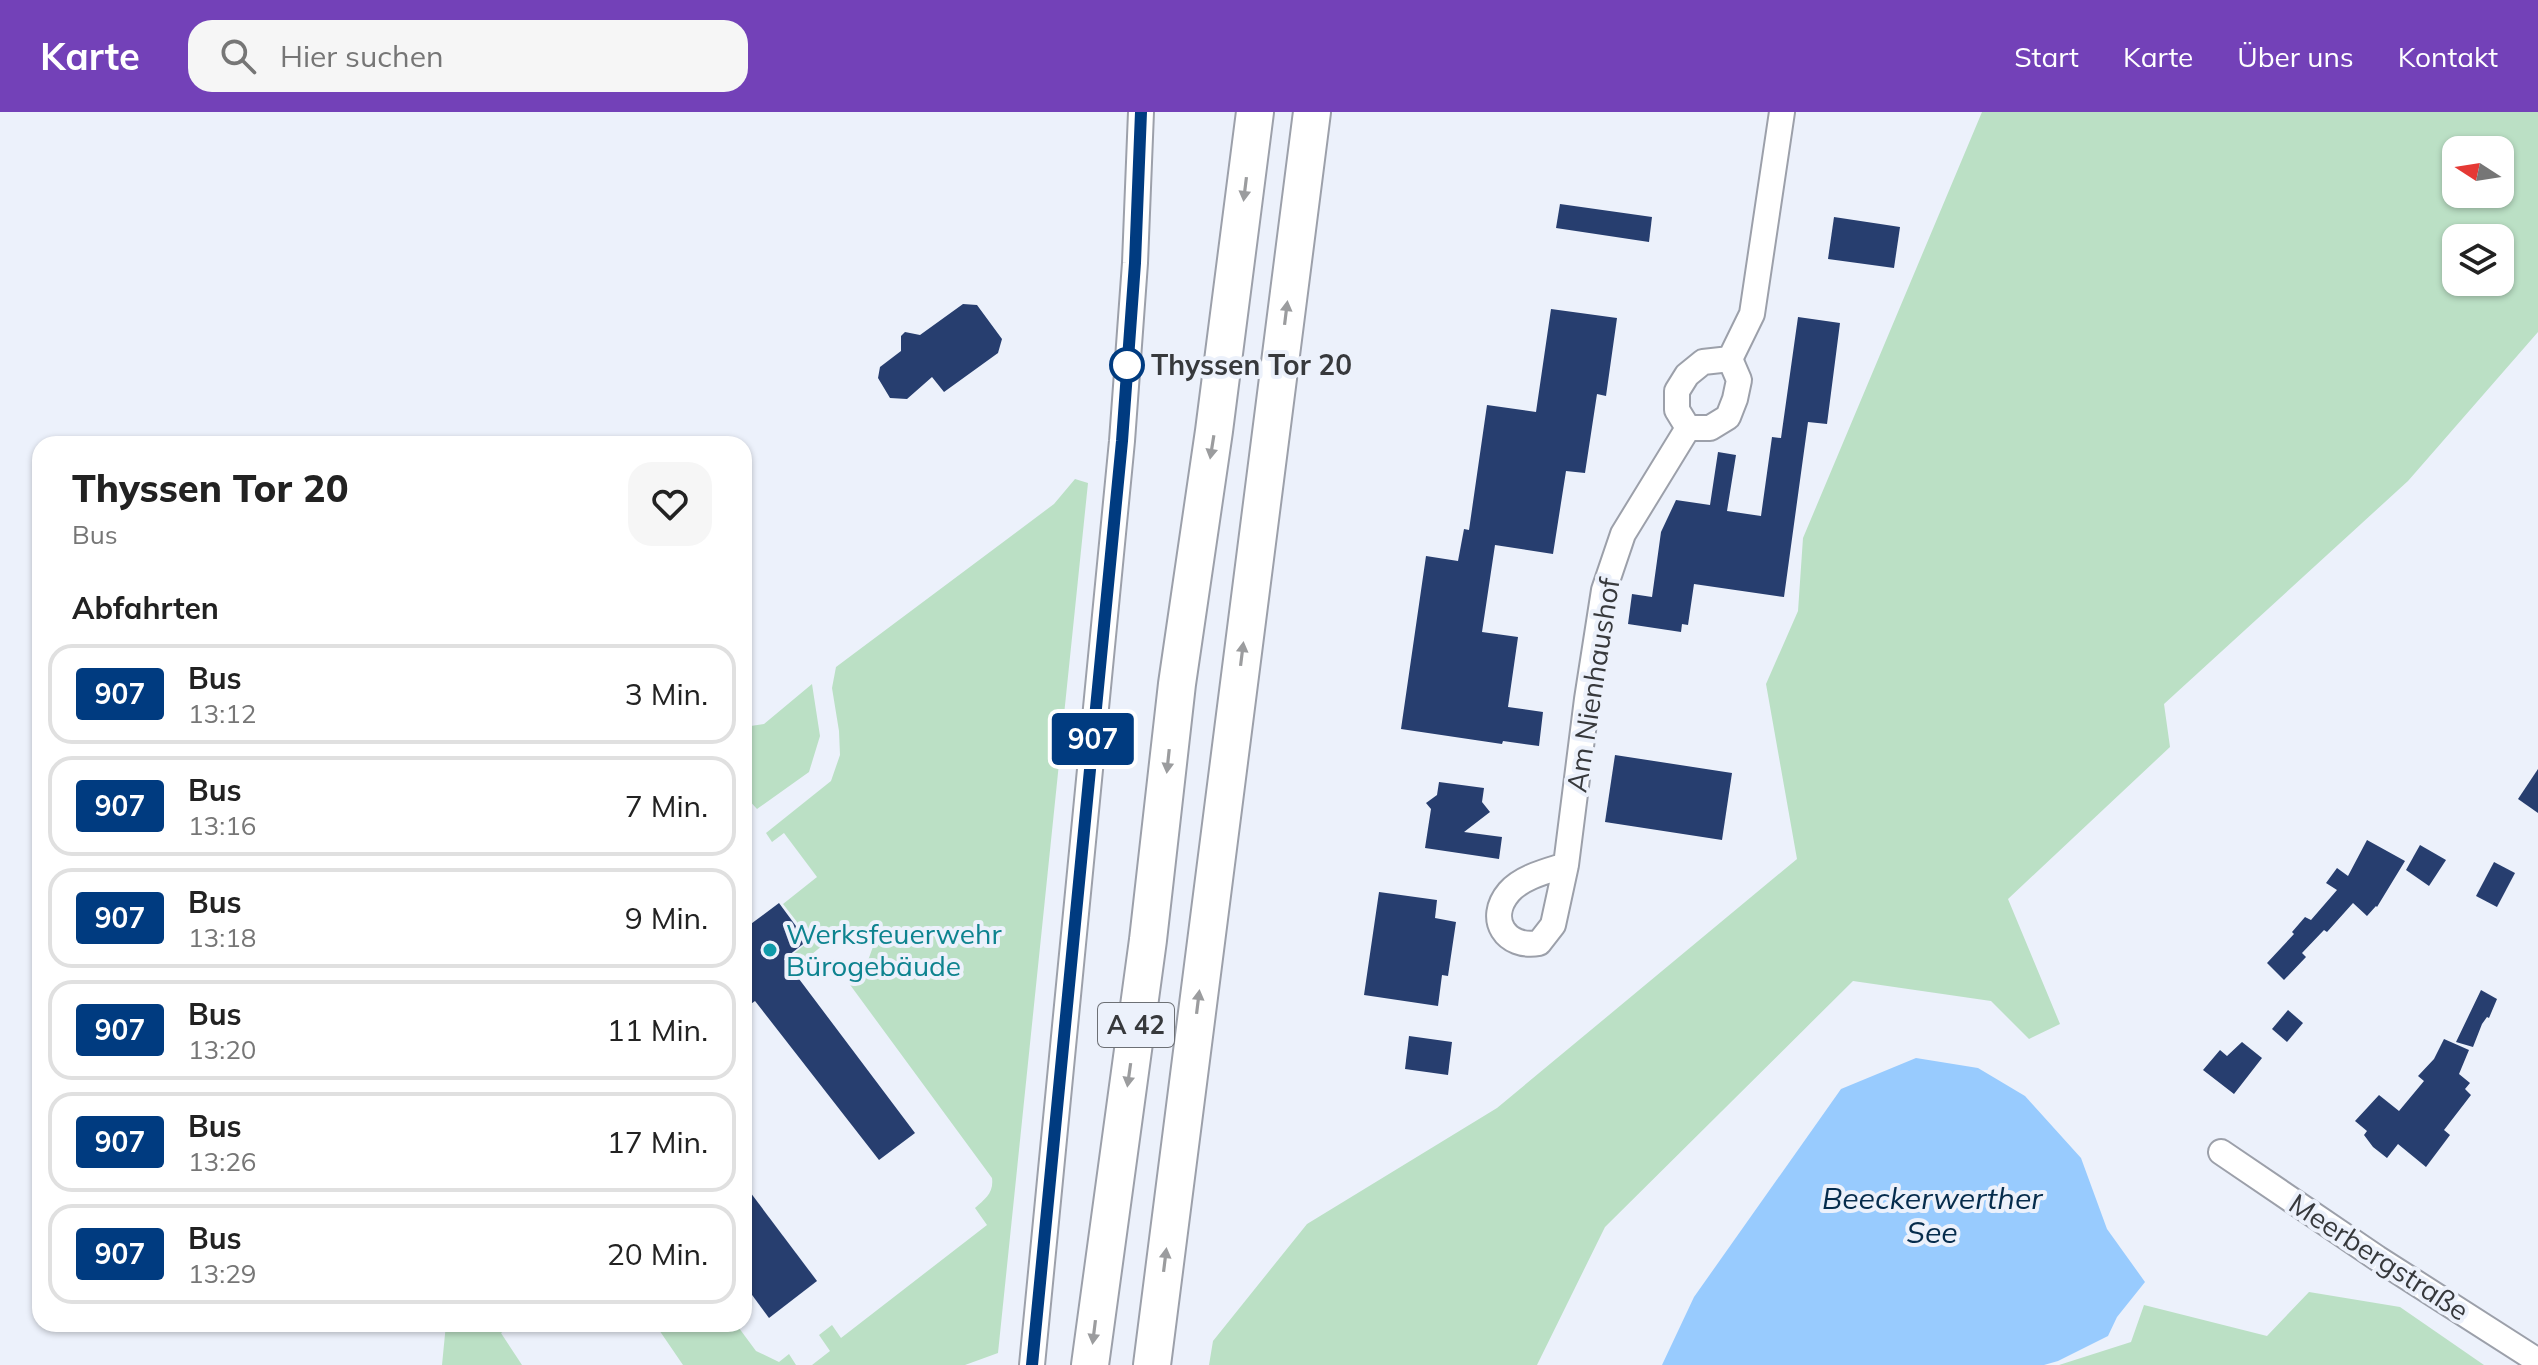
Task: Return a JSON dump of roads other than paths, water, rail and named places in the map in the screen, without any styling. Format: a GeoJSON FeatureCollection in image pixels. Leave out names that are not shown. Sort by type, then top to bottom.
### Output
{"type":"FeatureCollection","features":[{"type":"Feature","properties":{"kind":"highway","name":"A 42"},"geometry":{"type":"LineString","coordinates":[[1090,1365],[1148,940],[1177,684],[1214,431],[1255,112]]}},
{"type":"Feature","properties":{"kind":"highway","name":"A 42"},"geometry":{"type":"LineString","coordinates":[[1152,1365],[1312,112]]}},
{"type":"Feature","properties":{"kind":"highway"},"geometry":{"type":"LineString","coordinates":[[1304,180],[1333,112]]}},
{"type":"Feature","properties":{"kind":"street"},"geometry":{"type":"LineString","coordinates":[[1032,1365],[1122,441],[1135,263],[1141,112]]}},
{"type":"Feature","properties":{"kind":"street"},"geometry":{"type":"LineString","coordinates":[[1730,359],[1703,362],[1687,375],[1677,391],[1677,410],[1688,428],[1710,428],[1728,417],[1735,399],[1739,380],[1730,359],[1752,314],[1782,112]]}},
{"type":"Feature","properties":{"kind":"street","name":"Am Nienhaushof"},"geometry":{"type":"LineString","coordinates":[[1566,865],[1604,590],[1623,534],[1688,428]]}},
{"type":"Feature","properties":{"kind":"street","name":"Meerbergstraße"},"geometry":{"type":"LineString","coordinates":[[2221,1152],[2377,1258],[2538,1361]]}},
{"type":"Feature","properties":{"kind":"water","name":"Beeckerwerther See"},"geometry":{"type":"Polygon","coordinates":[[[1916,1058],[1978,1068],[2025,1096],[2081,1158],[2107,1229],[2145,1282],[2117,1317],[2108,1336],[2044,1365],[1662,1365],[1694,1297],[1841,1089],[1916,1058]]]}},
{"type":"Feature","properties":{"kind":"place","name":"Thyssen Tor 20"},"geometry":{"type":"Point","coordinates":[1127,365]}},
{"type":"Feature","properties":{"kind":"place","name":"Werksfeuerwehr Bürogebäude"},"geometry":{"type":"Point","coordinates":[770,950]}}]}
